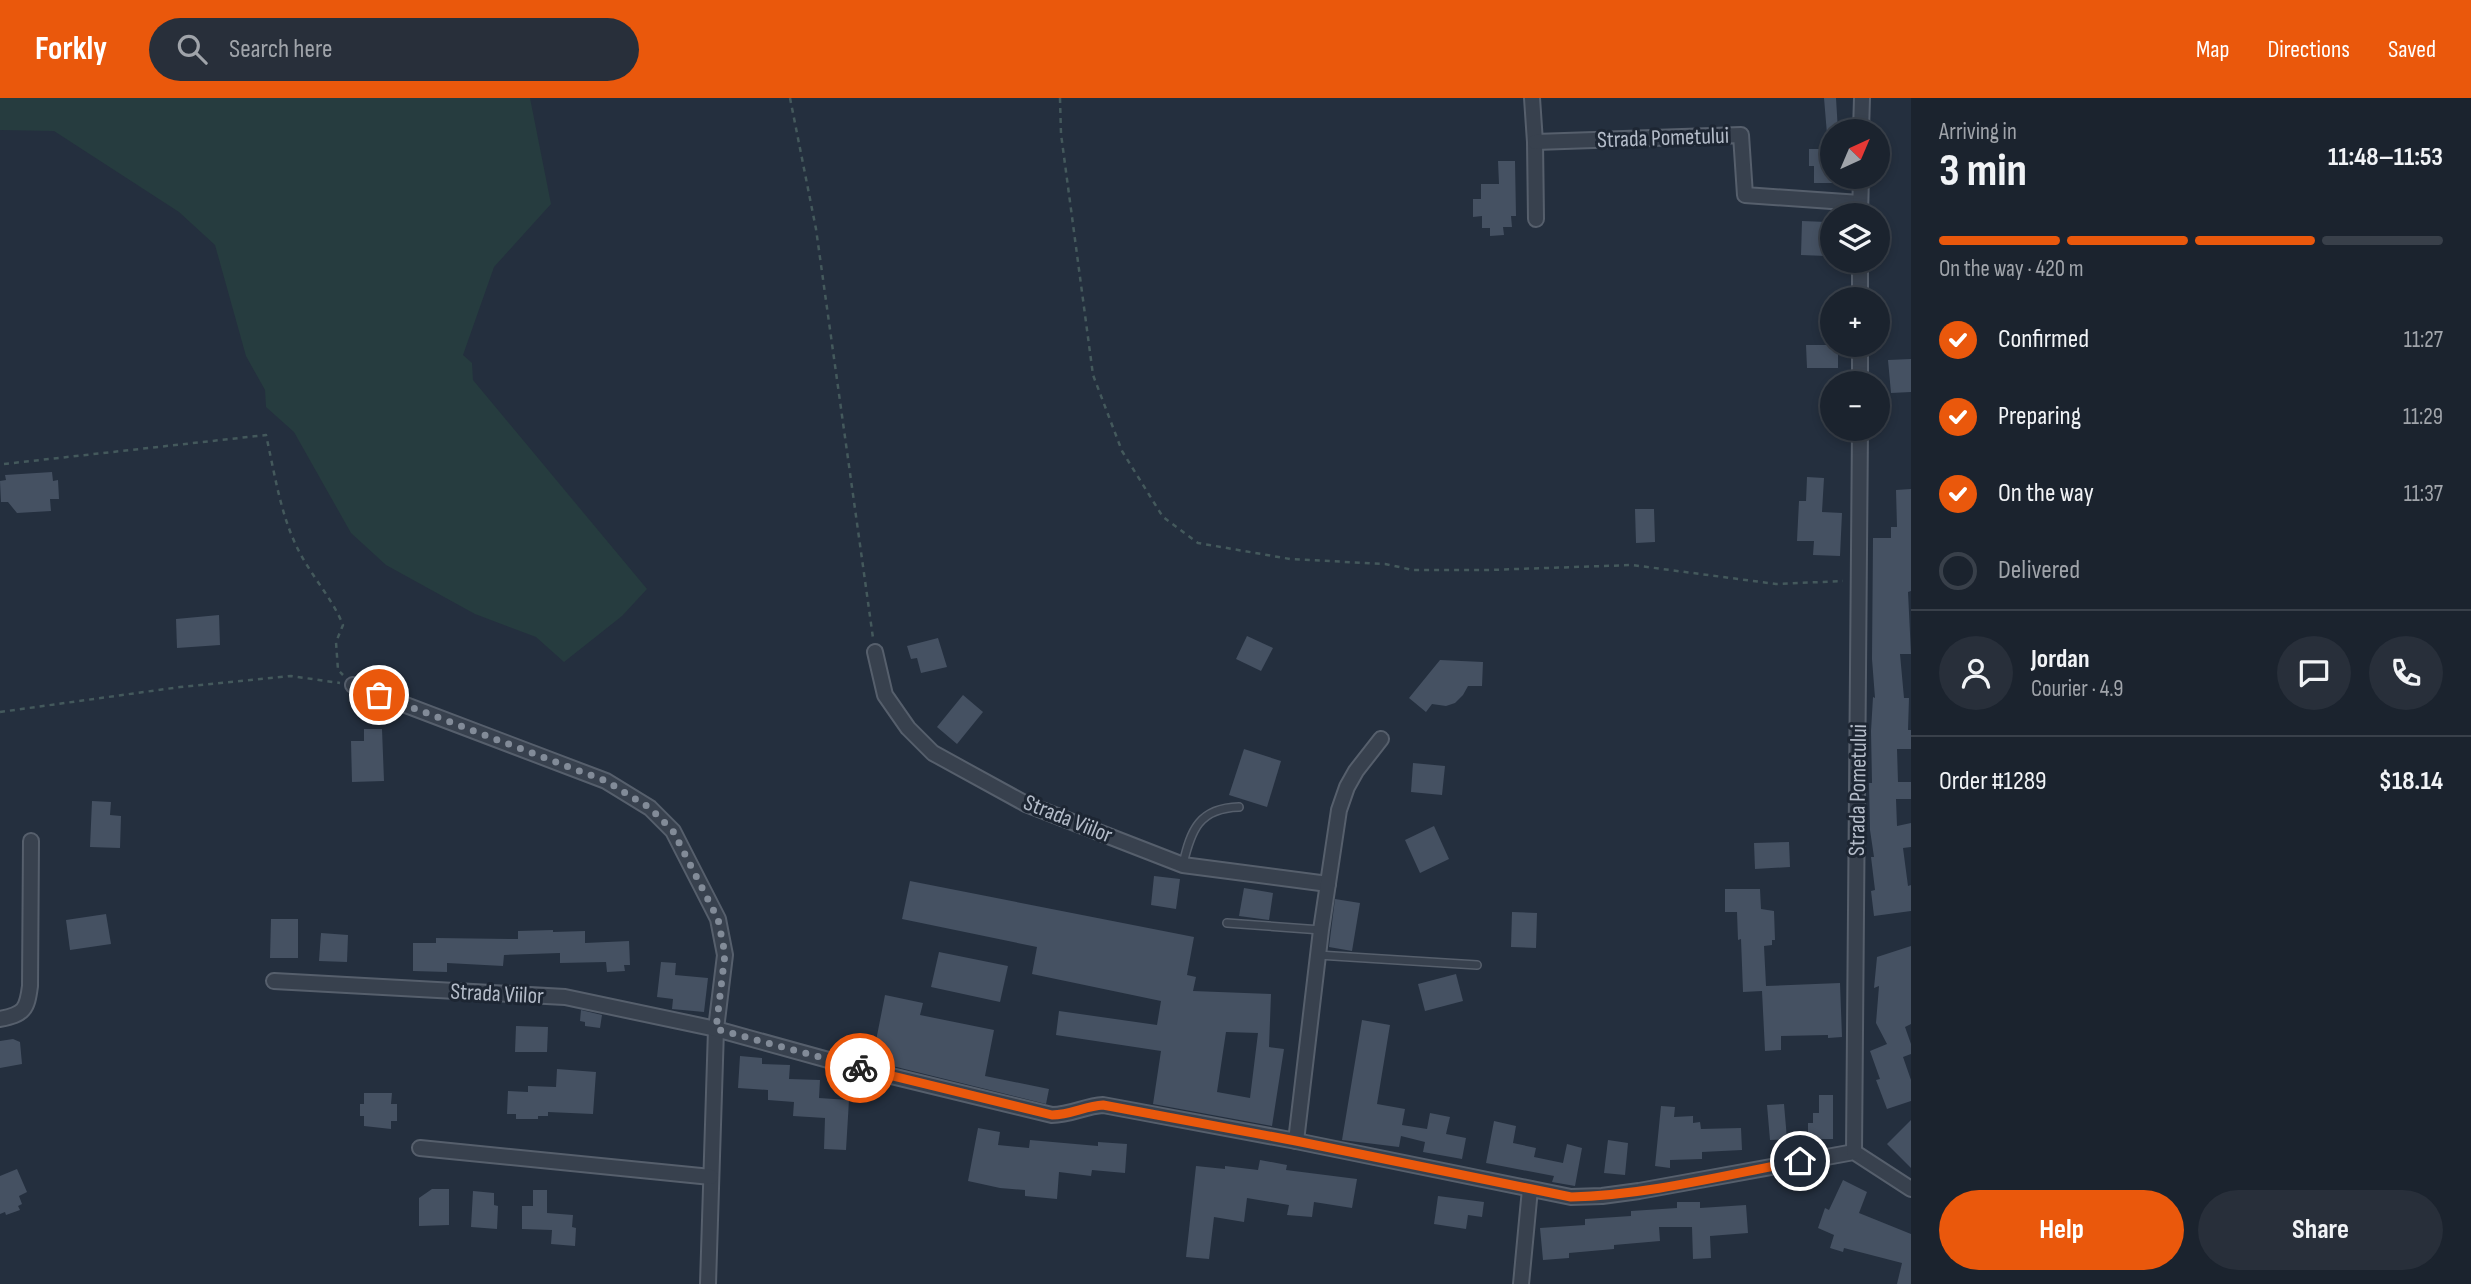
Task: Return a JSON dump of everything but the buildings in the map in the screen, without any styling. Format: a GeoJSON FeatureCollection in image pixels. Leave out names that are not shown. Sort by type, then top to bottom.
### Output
{"type":"FeatureCollection","features":[{"type":"Feature","properties":{"kind":"street"},"geometry":{"type":"LineString","coordinates":[[1532,98],[1536,219]]}},
{"type":"Feature","properties":{"kind":"street"},"geometry":{"type":"LineString","coordinates":[[1861,119],[1862,98]]}},
{"type":"Feature","properties":{"kind":"street","name":"Strada Pometului"},"geometry":{"type":"LineString","coordinates":[[1535,142],[1741,135],[1745,195],[1820,204]]}},
{"type":"Feature","properties":{"kind":"street","name":"Strada Pometului"},"geometry":{"type":"LineString","coordinates":[[1854,1152],[1860,441]]}},
{"type":"Feature","properties":{"kind":"street","name":"Strada Viilor"},"geometry":{"type":"LineString","coordinates":[[875,652],[885,695],[908,728],[933,753],[1026,804],[1183,865],[1328,884]]}},
{"type":"Feature","properties":{"kind":"street"},"geometry":{"type":"LineString","coordinates":[[353,685],[606,781],[650,808],[673,831],[718,919],[725,954],[716,1029],[708,1284]]}},
{"type":"Feature","properties":{"kind":"street"},"geometry":{"type":"LineString","coordinates":[[1296,1141],[1321,930],[1339,810],[1356,771],[1381,739]]}},
{"type":"Feature","properties":{"kind":"street"},"geometry":{"type":"LineString","coordinates":[[0,1019],[16,1015],[27,1005],[30,986],[32,841]]}},
{"type":"Feature","properties":{"kind":"street","name":"Strada Viilor"},"geometry":{"type":"LineString","coordinates":[[274,981],[565,997],[716,1029],[850,1066],[1052,1115],[1067,1115],[1093,1105],[1103,1105],[1571,1197],[1602,1196],[1854,1152]]}},
{"type":"Feature","properties":{"kind":"street"},"geometry":{"type":"LineString","coordinates":[[420,1149],[711,1178]]}},
{"type":"Feature","properties":{"kind":"street"},"geometry":{"type":"LineString","coordinates":[[1854,1152],[1911,1189]]}},
{"type":"Feature","properties":{"kind":"street"},"geometry":{"type":"LineString","coordinates":[[1521,1284],[1530,1189]]}},
{"type":"Feature","properties":{"kind":"lane"},"geometry":{"type":"LineString","coordinates":[[1183,865],[1193,829],[1207,814],[1223,808],[1239,807]]}},
{"type":"Feature","properties":{"kind":"lane"},"geometry":{"type":"LineString","coordinates":[[1227,923],[1321,930]]}},
{"type":"Feature","properties":{"kind":"lane"},"geometry":{"type":"LineString","coordinates":[[1318,955],[1477,965]]}},
{"type":"Feature","properties":{"kind":"path"},"geometry":{"type":"LineString","coordinates":[[790,98],[816,229],[875,652]]}},
{"type":"Feature","properties":{"kind":"path"},"geometry":{"type":"LineString","coordinates":[[1060,98],[1060,134],[1093,375],[1122,451],[1163,517],[1198,543],[1290,559],[1385,564],[1413,570],[1632,565],[1776,584],[1860,580]]}},
{"type":"Feature","properties":{"kind":"path"},"geometry":{"type":"LineString","coordinates":[[4,464],[266,435],[286,520],[300,554],[343,625],[336,642],[338,670],[353,685]]}},
{"type":"Feature","properties":{"kind":"path"},"geometry":{"type":"LineString","coordinates":[[0,712],[180,687],[291,676],[353,685]]}},
{"type":"Feature","properties":{"kind":"green space"},"geometry":{"type":"Polygon","coordinates":[[[0,98],[530,98],[551,204],[494,267],[463,355],[472,363],[473,380],[647,589],[622,616],[564,662],[536,637],[475,614],[386,565],[351,533],[294,432],[266,407],[265,390],[246,356],[215,245],[179,212],[54,131],[0,130],[0,98]]]}},
{"type":"Feature","properties":{"kind":"way so far"},"geometry":{"type":"LineString","coordinates":[[379,695],[606,781],[650,808],[673,831],[718,919],[725,954],[716,1029],[860,1068]]}},
{"type":"Feature","properties":{"kind":"route"},"geometry":{"type":"LineString","coordinates":[[860,1068],[1052,1115],[1067,1115],[1093,1105],[1103,1105],[1571,1197],[1639,1191],[1800,1161]]}}]}
